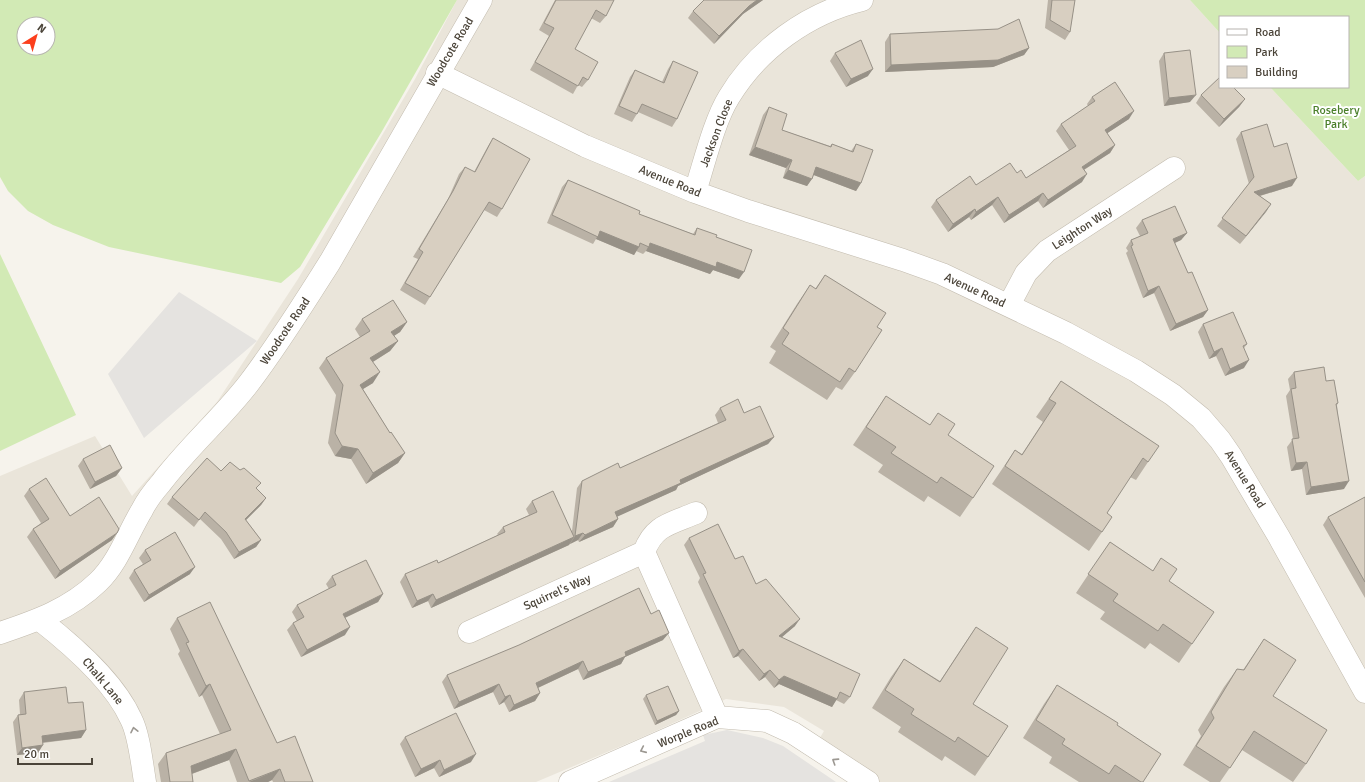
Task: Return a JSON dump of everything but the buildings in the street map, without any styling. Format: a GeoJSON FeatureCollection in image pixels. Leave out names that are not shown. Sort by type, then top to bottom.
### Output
{"type":"FeatureCollection","features":[{"type":"Feature","properties":{"kind":"street","name":"Woodcote Road"},"geometry":{"type":"LineString","coordinates":[[0,633],[40,620],[77,600],[100,581],[114,561],[142,508],[162,481],[249,383],[330,262],[481,0]]}},
{"type":"Feature","properties":{"kind":"street","name":"Jackson Close"},"geometry":{"type":"LineString","coordinates":[[695,192],[713,134],[729,97],[754,63],[780,39],[812,18],[844,4],[862,0]]}},
{"type":"Feature","properties":{"kind":"street","name":"Avenue Road"},"geometry":{"type":"LineString","coordinates":[[438,73],[584,146],[695,192],[748,211],[903,260],[942,274],[1009,305],[1136,371],[1173,395],[1206,424],[1220,440],[1265,512],[1365,692]]}},
{"type":"Feature","properties":{"kind":"street","name":"Leighton Way"},"geometry":{"type":"LineString","coordinates":[[1009,305],[1026,273],[1047,251],[1174,168]]}},
{"type":"Feature","properties":{"kind":"street"},"geometry":{"type":"LineString","coordinates":[[696,512],[658,529],[648,540],[644,552],[717,717]]}},
{"type":"Feature","properties":{"kind":"street","name":"Squirrel's Way"},"geometry":{"type":"LineString","coordinates":[[469,632],[644,552]]}},
{"type":"Feature","properties":{"kind":"street","name":"Chalk Lane"},"geometry":{"type":"LineString","coordinates":[[40,620],[66,641],[117,695],[132,719],[144,782]]}},
{"type":"Feature","properties":{"kind":"street","name":"Worple Road"},"geometry":{"type":"LineString","coordinates":[[570,782],[717,717],[767,721],[794,733],[868,782]]}},
{"type":"Feature","properties":{"kind":"shaded area"},"geometry":{"type":"Polygon","coordinates":[[[457,0],[1190,0],[1219,32],[1219,88],[1271,88],[1358,181],[1365,176],[1365,782],[879,782],[818,741],[824,731],[784,707],[726,699],[638,739],[536,782],[0,782],[0,476],[95,436],[132,496],[217,402],[298,279],[415,79],[457,0]]]}},
{"type":"Feature","properties":{"kind":"shaded area"},"geometry":{"type":"Polygon","coordinates":[[[179,292],[257,341],[144,438],[108,374],[179,292]]]}},
{"type":"Feature","properties":{"kind":"shaded area"},"geometry":{"type":"Polygon","coordinates":[[[727,730],[763,738],[783,746],[836,782],[609,782],[705,741],[703,735],[727,730]]]}},
{"type":"Feature","properties":{"kind":"green space"},"geometry":{"type":"Polygon","coordinates":[[[0,0],[457,0],[381,133],[300,267],[281,283],[109,247],[53,225],[28,211],[8,191],[0,177],[0,0]]]}},
{"type":"Feature","properties":{"kind":"green space","name":"Rosebery Park"},"geometry":{"type":"Polygon","coordinates":[[[1190,0],[1365,0],[1365,176],[1358,181],[1271,88],[1349,88],[1349,16],[1219,16],[1219,32],[1190,0]]]}},
{"type":"Feature","properties":{"kind":"green space"},"geometry":{"type":"Polygon","coordinates":[[[0,254],[76,415],[0,451],[0,254]]]}}]}
